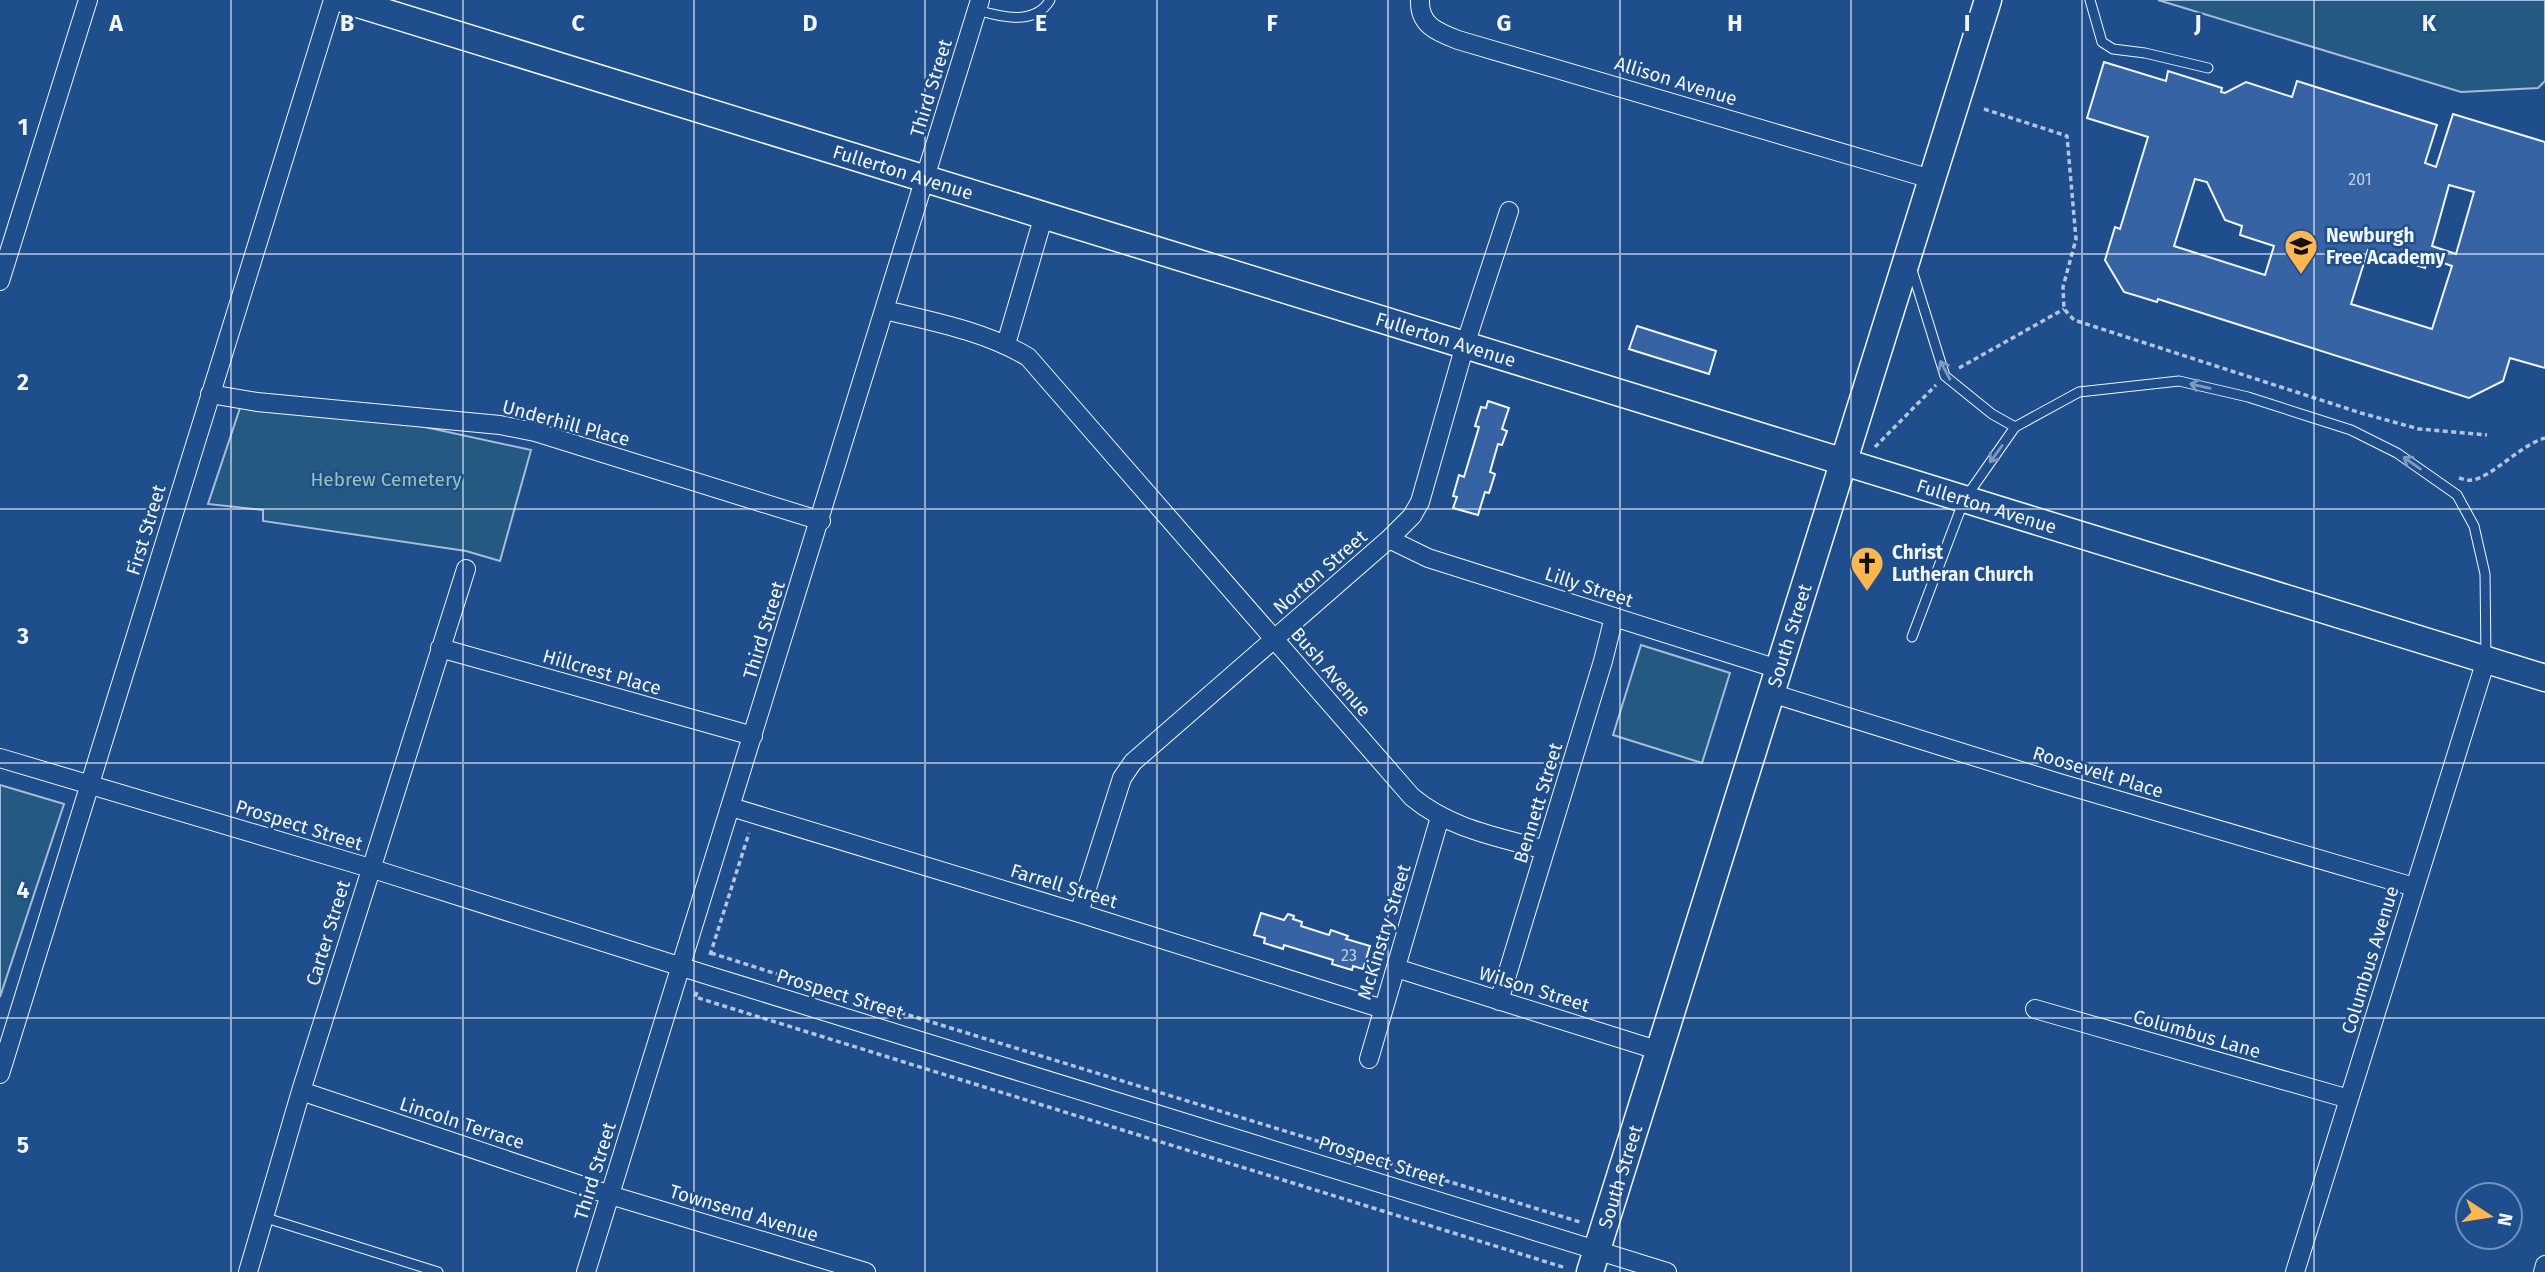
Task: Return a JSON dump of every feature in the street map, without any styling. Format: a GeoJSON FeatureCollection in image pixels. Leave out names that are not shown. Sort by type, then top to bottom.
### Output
{"type":"FeatureCollection","features":[{"type":"Feature","properties":{"kind":"street"},"geometry":{"type":"LineString","coordinates":[[0,281],[88,0]]}},
{"type":"Feature","properties":{"kind":"street","name":"First Street"},"geometry":{"type":"LineString","coordinates":[[0,1074],[334,0]]}},
{"type":"Feature","properties":{"kind":"street","name":"Fullerton Avenue"},"geometry":{"type":"LineString","coordinates":[[345,0],[2545,678]]}},
{"type":"Feature","properties":{"kind":"street","name":"South Street"},"geometry":{"type":"LineString","coordinates":[[1584,1263],[1660,1051],[1988,0]]}},
{"type":"Feature","properties":{"kind":"street","name":"Third Street"},"geometry":{"type":"LineString","coordinates":[[586,1272],[821,521],[978,5]]}},
{"type":"Feature","properties":{"kind":"street","name":"Allison Avenue"},"geometry":{"type":"LineString","coordinates":[[1420,5],[1424,21],[1434,31],[1458,40],[1931,179]]}},
{"type":"Feature","properties":{"kind":"street","name":"Norton Street"},"geometry":{"type":"LineString","coordinates":[[1079,913],[1122,778],[1133,762],[1412,516],[1420,502],[1465,345],[1509,211]]}},
{"type":"Feature","properties":{"kind":"street"},"geometry":{"type":"LineString","coordinates":[[1006,344],[1044,215]]}},
{"type":"Feature","properties":{"kind":"street","name":"Bush Avenue"},"geometry":{"type":"LineString","coordinates":[[885,310],[980,334],[1006,344],[1028,357],[1412,797],[1430,812],[1459,825],[1545,850]]}},
{"type":"Feature","properties":{"kind":"street","name":"Underhill Place"},"geometry":{"type":"LineString","coordinates":[[210,394],[257,402],[512,427],[821,521]]}},
{"type":"Feature","properties":{"kind":"street","name":"Lilly Street"},"geometry":{"type":"LineString","coordinates":[[1389,539],[1428,558],[1614,617],[1775,681]]}},
{"type":"Feature","properties":{"kind":"street","name":"Carter Street"},"geometry":{"type":"LineString","coordinates":[[247,1272],[300,1091],[466,569]]}},
{"type":"Feature","properties":{"kind":"street","name":"Bennett Street"},"geometry":{"type":"LineString","coordinates":[[1499,1000],[1614,617]]}},
{"type":"Feature","properties":{"kind":"street","name":"Hillcrest Place"},"geometry":{"type":"LineString","coordinates":[[440,648],[753,736]]}},
{"type":"Feature","properties":{"kind":"street","name":"Columbus Avenue"},"geometry":{"type":"LineString","coordinates":[[2295,1272],[2486,660]]}},
{"type":"Feature","properties":{"kind":"street","name":"Roosevelt Place"},"geometry":{"type":"LineString","coordinates":[[1775,681],[2056,782],[2414,887]]}},
{"type":"Feature","properties":{"kind":"street","name":"Prospect Street"},"geometry":{"type":"LineString","coordinates":[[0,758],[370,868],[681,967],[1584,1263],[1667,1272]]}},
{"type":"Feature","properties":{"kind":"street","name":"Farrell Street"},"geometry":{"type":"LineString","coordinates":[[731,807],[1383,1009]]}},
{"type":"Feature","properties":{"kind":"street","name":"McKinstry Street"},"geometry":{"type":"LineString","coordinates":[[1368,1059],[1440,817]]}},
{"type":"Feature","properties":{"kind":"street","name":"Wilson Street"},"geometry":{"type":"LineString","coordinates":[[1395,968],[1660,1051]]}},
{"type":"Feature","properties":{"kind":"street","name":"Columbus Lane"},"geometry":{"type":"LineString","coordinates":[[2035,1009],[2348,1099]]}},
{"type":"Feature","properties":{"kind":"street","name":"Lincoln Terrace"},"geometry":{"type":"LineString","coordinates":[[300,1091],[610,1195]]}},
{"type":"Feature","properties":{"kind":"street","name":"Townsend Avenue"},"geometry":{"type":"LineString","coordinates":[[610,1195],[866,1272]]}},
{"type":"Feature","properties":{"kind":"street"},"geometry":{"type":"LineString","coordinates":[[2543,1272],[2545,1265]]}},
{"type":"Feature","properties":{"kind":"lane"},"geometry":{"type":"LineString","coordinates":[[978,5],[1001,16],[1024,17],[1037,15],[1050,0]]}},
{"type":"Feature","properties":{"kind":"lane"},"geometry":{"type":"LineString","coordinates":[[2090,0],[2102,42],[2113,48],[2208,68]]}},
{"type":"Feature","properties":{"kind":"lane"},"geometry":{"type":"LineString","coordinates":[[1907,256],[1945,376],[1992,414],[2015,427]]}},
{"type":"Feature","properties":{"kind":"lane"},"geometry":{"type":"LineString","coordinates":[[1912,637],[1964,500],[2015,427],[2079,392],[2179,381],[2248,397],[2351,430],[2405,458],[2457,495],[2474,526],[2485,574],[2486,660]]}},
{"type":"Feature","properties":{"kind":"lane"},"geometry":{"type":"LineString","coordinates":[[262,1217],[438,1272]]}},
{"type":"Feature","properties":{"kind":"path"},"geometry":{"type":"LineString","coordinates":[[1984,109],[2067,136],[2076,239],[2063,287],[2064,309],[2074,320],[2341,407],[2419,429],[2487,435]]}},
{"type":"Feature","properties":{"kind":"path"},"geometry":{"type":"LineString","coordinates":[[2341,407],[2363,421]]}},
{"type":"Feature","properties":{"kind":"path"},"geometry":{"type":"LineString","coordinates":[[2448,475],[2471,481],[2491,472],[2516,451],[2545,438]]}},
{"type":"Feature","properties":{"kind":"path"},"geometry":{"type":"LineString","coordinates":[[704,975],[749,833]]}},
{"type":"Feature","properties":{"kind":"path"},"geometry":{"type":"LineString","coordinates":[[711,953],[809,985]]}},
{"type":"Feature","properties":{"kind":"path"},"geometry":{"type":"LineString","coordinates":[[695,997],[1584,1263]]}},
{"type":"Feature","properties":{"kind":"path"},"geometry":{"type":"LineString","coordinates":[[873,1004],[1580,1222]]}},
{"type":"Feature","properties":{"kind":"green space"},"geometry":{"type":"Polygon","coordinates":[[[2158,0],[2545,0],[2545,81],[2538,88],[2461,92],[2158,0]]]}},
{"type":"Feature","properties":{"kind":"green space","name":"Hebrew Cemetery"},"geometry":{"type":"Polygon","coordinates":[[[241,405],[388,419],[531,450],[500,561],[466,551],[263,521],[263,510],[208,504],[241,405]]]}},
{"type":"Feature","properties":{"kind":"green space"},"geometry":{"type":"Polygon","coordinates":[[[1641,645],[1730,673],[1702,763],[1613,735],[1641,645]]]}},
{"type":"Feature","properties":{"kind":"green space"},"geometry":{"type":"Polygon","coordinates":[[[0,785],[64,804],[0,997],[0,785]]]}},
{"type":"Feature","properties":{"kind":"building"},"geometry":{"type":"Polygon","coordinates":[[[2104,62],[2166,81],[2168,71],[2222,88],[2221,92],[2225,93],[2246,82],[2292,97],[2297,81],[2437,125],[2425,163],[2436,167],[2453,114],[2545,142],[2545,368],[2510,358],[2503,381],[2469,398],[2158,299],[2157,302],[2124,292],[2105,260],[2115,227],[2120,229],[2148,137],[2087,118],[2104,62]],[[2195,179],[2174,246],[2265,275],[2274,246],[2240,235],[2242,226],[2225,220],[2207,182],[2195,179]],[[2449,185],[2432,246],[2456,254],[2474,192],[2449,185]],[[2368,250],[2351,304],[2432,329],[2452,266],[2428,258],[2425,268],[2368,250]]]}},
{"type":"Feature","properties":{"kind":"building"},"geometry":{"type":"Polygon","coordinates":[[[1637,326],[1716,351],[1709,374],[1629,349],[1637,326]]]}},
{"type":"Feature","properties":{"kind":"building"},"geometry":{"type":"Polygon","coordinates":[[[1488,401],[1509,408],[1502,429],[1507,431],[1502,445],[1498,444],[1490,472],[1495,474],[1489,493],[1485,492],[1478,515],[1453,508],[1457,497],[1453,496],[1459,475],[1464,477],[1479,427],[1475,426],[1481,407],[1486,408],[1488,401]]]}},
{"type":"Feature","properties":{"kind":"building"},"geometry":{"type":"Polygon","coordinates":[[[1261,913],[1284,920],[1288,914],[1302,922],[1301,926],[1329,935],[1331,930],[1348,936],[1346,939],[1370,946],[1363,969],[1353,966],[1352,970],[1332,964],[1333,960],[1284,945],[1283,949],[1264,943],[1265,938],[1254,935],[1261,913]]]}},
{"type":"Feature","properties":{"kind":"place","name":"Newburgh Free Academy"},"geometry":{"type":"Point","coordinates":[2301,276]}},
{"type":"Feature","properties":{"kind":"place","name":"Christ Lutheran Church"},"geometry":{"type":"Point","coordinates":[1867,593]}}]}
